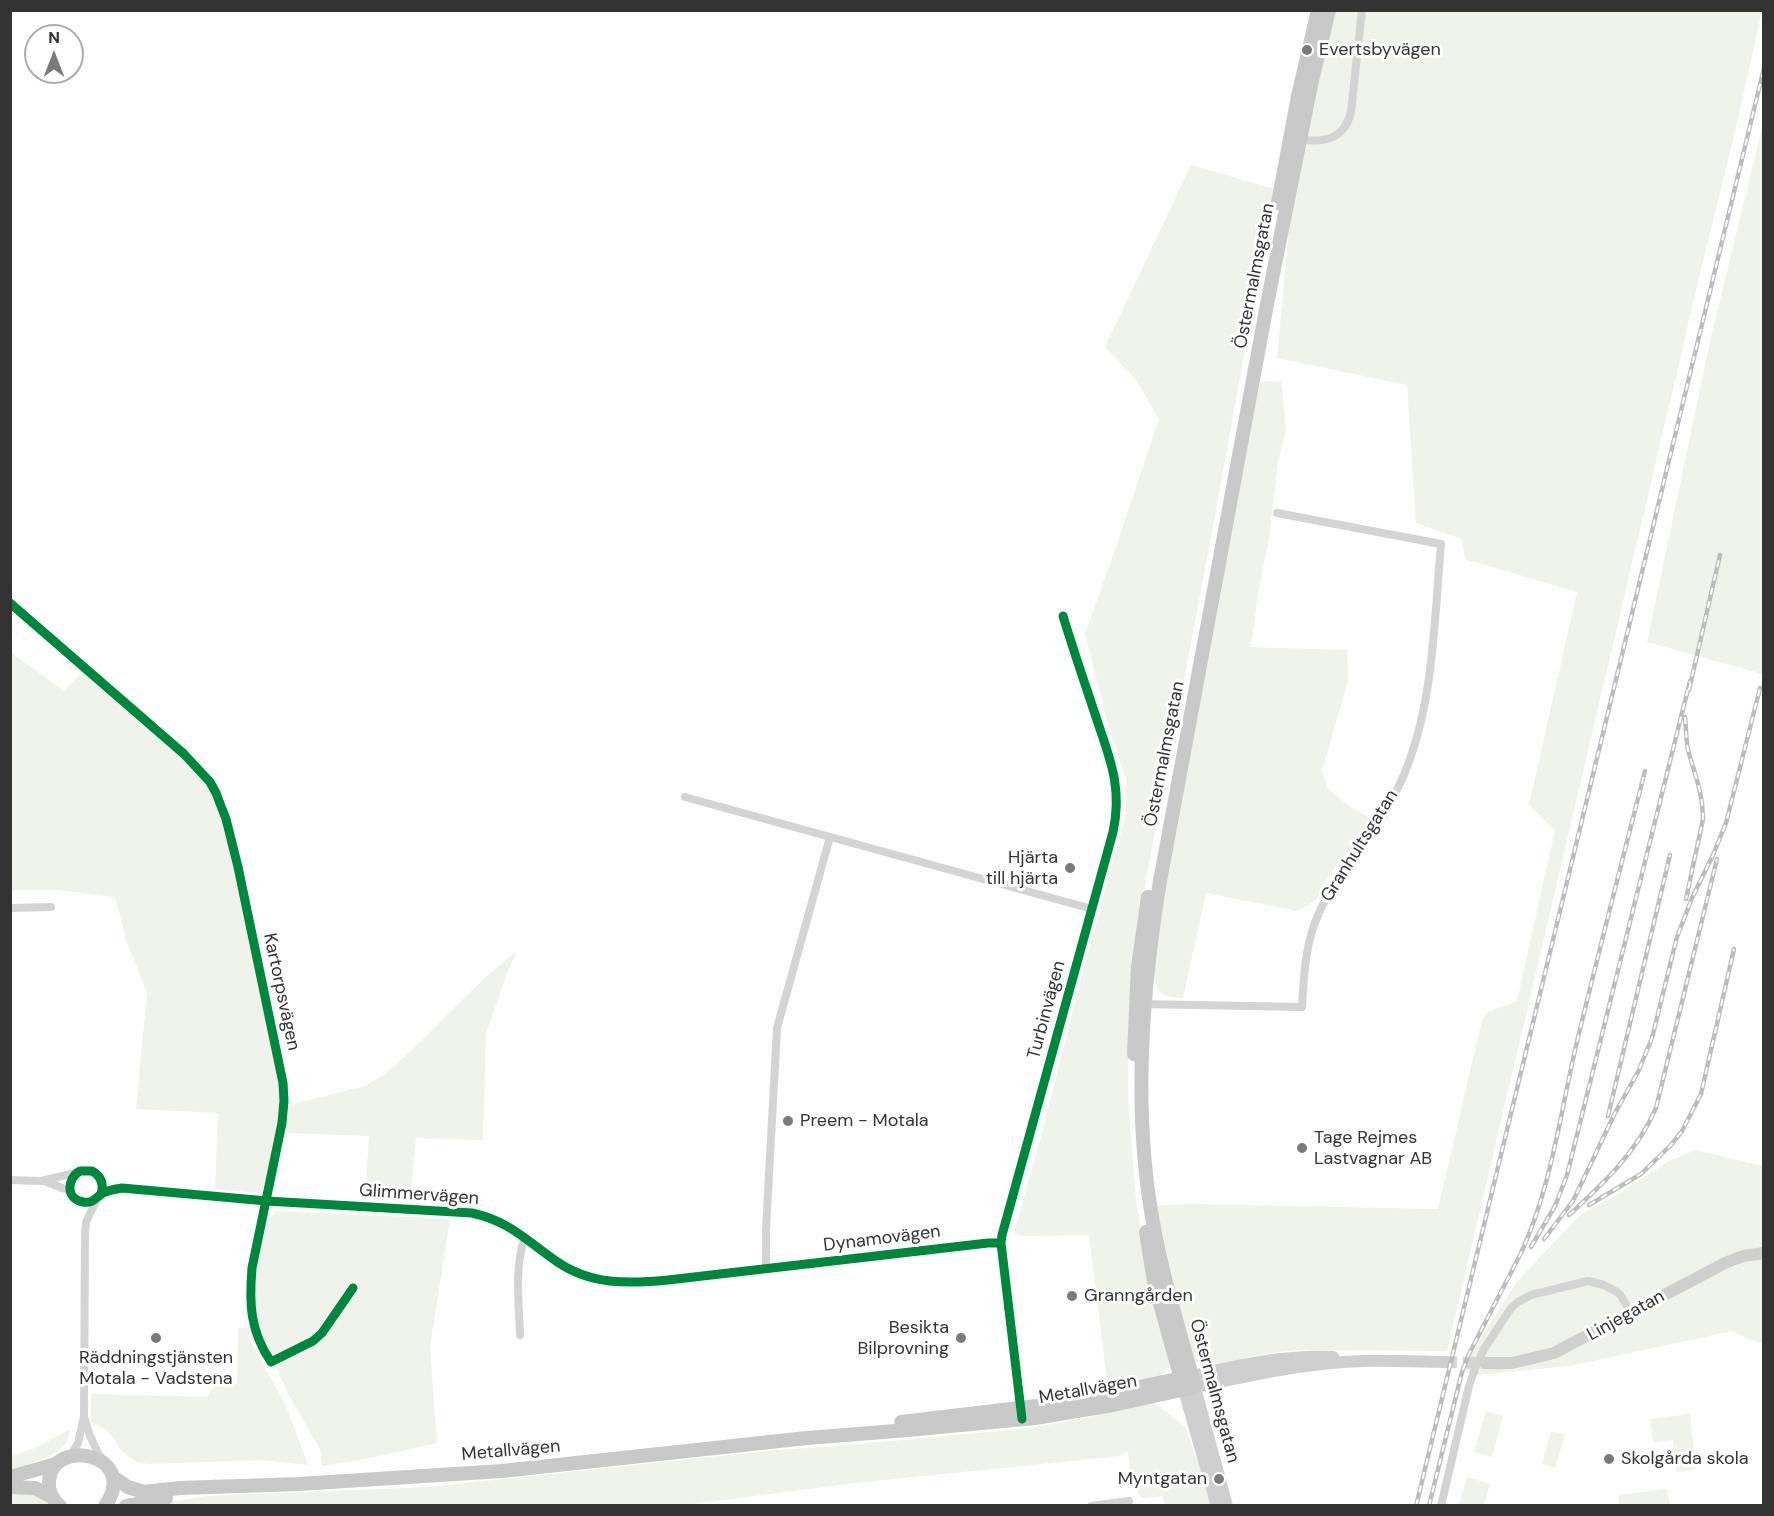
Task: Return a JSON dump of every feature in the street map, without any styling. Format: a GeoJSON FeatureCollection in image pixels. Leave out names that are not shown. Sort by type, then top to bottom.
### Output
{"type":"FeatureCollection","features":[{"type":"Feature","properties":{"kind":"main road","name":"Östermalmsgatan"},"geometry":{"type":"LineString","coordinates":[[1187,1383],[1149,1197],[1142,1114],[1140,1004],[1162,870],[1268,299],[1295,139],[1305,60],[1318,10]]}},
{"type":"Feature","properties":{"kind":"main road","name":"Östermalmsgatan"},"geometry":{"type":"LineString","coordinates":[[1295,139],[1329,10]]}},
{"type":"Feature","properties":{"kind":"main road","name":"Metallvägen"},"geometry":{"type":"LineString","coordinates":[[113,1478],[128,1487],[144,1492],[180,1488],[218,1488],[502,1471],[807,1438],[908,1430],[1022,1414],[1090,1409],[1187,1383]]}},
{"type":"Feature","properties":{"kind":"main road"},"geometry":{"type":"LineString","coordinates":[[10,1477],[56,1464],[69,1457],[90,1456],[102,1461],[113,1478],[113,1491],[105,1506]]}},
{"type":"Feature","properties":{"kind":"main road"},"geometry":{"type":"LineString","coordinates":[[56,1464],[49,1480],[56,1501]]}},
{"type":"Feature","properties":{"kind":"main road"},"geometry":{"type":"LineString","coordinates":[[10,1487],[35,1488],[56,1501]]}},
{"type":"Feature","properties":{"kind":"main road","name":"Metallvägen"},"geometry":{"type":"LineString","coordinates":[[126,1506],[218,1488]]}},
{"type":"Feature","properties":{"kind":"street"},"geometry":{"type":"LineString","coordinates":[[1295,139],[1316,141],[1332,138],[1348,124],[1362,10]]}},
{"type":"Feature","properties":{"kind":"street","name":"Granhultsgatan"},"geometry":{"type":"LineString","coordinates":[[1140,1004],[1302,1007],[1305,960],[1318,915],[1330,891],[1387,811],[1404,775],[1415,741],[1430,665],[1441,544],[1277,513]]}},
{"type":"Feature","properties":{"kind":"street","name":"Kartorpsvägen"},"geometry":{"type":"LineString","coordinates":[[10,603],[184,754],[210,782],[222,806],[238,867],[283,1083],[282,1123],[252,1268],[250,1296],[254,1327],[264,1352],[271,1362],[313,1341],[322,1333],[353,1288]]}},
{"type":"Feature","properties":{"kind":"street","name":"Turbinvägen"},"geometry":{"type":"LineString","coordinates":[[1022,1414],[1001,1243],[1114,826],[1117,792],[1112,764],[1063,616]]}},
{"type":"Feature","properties":{"kind":"street"},"geometry":{"type":"LineString","coordinates":[[685,797],[1092,909]]}},
{"type":"Feature","properties":{"kind":"street"},"geometry":{"type":"LineString","coordinates":[[766,1268],[777,1028],[830,837]]}},
{"type":"Feature","properties":{"kind":"street"},"geometry":{"type":"LineString","coordinates":[[10,908],[51,907]]}},
{"type":"Feature","properties":{"kind":"street","name":"Glimmervägen"},"geometry":{"type":"LineString","coordinates":[[77,1172],[92,1171],[101,1180],[122,1188],[267,1201],[472,1213],[501,1222],[569,1269],[584,1276],[611,1282],[639,1283],[766,1268]]}},
{"type":"Feature","properties":{"kind":"street"},"geometry":{"type":"LineString","coordinates":[[10,1180],[41,1181],[77,1172]]}},
{"type":"Feature","properties":{"kind":"street"},"geometry":{"type":"LineString","coordinates":[[70,1191],[70,1183],[77,1172]]}},
{"type":"Feature","properties":{"kind":"street"},"geometry":{"type":"LineString","coordinates":[[86,1222],[103,1187],[101,1180]]}},
{"type":"Feature","properties":{"kind":"street"},"geometry":{"type":"LineString","coordinates":[[41,1181],[70,1191],[78,1200],[86,1222],[84,1416],[78,1443],[69,1457]]}},
{"type":"Feature","properties":{"kind":"street","name":"Glimmervägen"},"geometry":{"type":"LineString","coordinates":[[78,1200],[86,1203],[122,1188]]}},
{"type":"Feature","properties":{"kind":"street"},"geometry":{"type":"LineString","coordinates":[[520,1335],[518,1271],[525,1237]]}},
{"type":"Feature","properties":{"kind":"street","name":"Dynamovägen"},"geometry":{"type":"LineString","coordinates":[[766,1268],[1001,1243]]}},
{"type":"Feature","properties":{"kind":"street","name":"Linjegatan"},"geometry":{"type":"LineString","coordinates":[[1485,1363],[1512,1363],[1554,1353],[1735,1258],[1764,1253]]}},
{"type":"Feature","properties":{"kind":"street"},"geometry":{"type":"LineString","coordinates":[[1441,1506],[1469,1386],[1476,1366],[1484,1349],[1511,1308],[1532,1295],[1587,1281],[1604,1285],[1617,1292],[1632,1313]]}},
{"type":"Feature","properties":{"kind":"street"},"geometry":{"type":"LineString","coordinates":[[1187,1383],[1281,1369],[1362,1361],[1445,1362]]}},
{"type":"Feature","properties":{"kind":"street","name":"Östermalmsgatan"},"geometry":{"type":"LineString","coordinates":[[1187,1383],[1217,1506]]}},
{"type":"Feature","properties":{"kind":"street","name":"Östermalmsgatan"},"geometry":{"type":"LineString","coordinates":[[1187,1383],[1227,1506]]}},
{"type":"Feature","properties":{"kind":"street"},"geometry":{"type":"LineString","coordinates":[[84,1416],[90,1436],[102,1461]]}},
{"type":"Feature","properties":{"kind":"street"},"geometry":{"type":"LineString","coordinates":[[1091,1506],[1129,1501]]}},
{"type":"Feature","properties":{"kind":"shaded area"},"geometry":{"type":"Polygon","coordinates":[[[1334,11],[1762,11],[1447,1351],[1299,1350],[1268,1353],[1206,1367],[1195,1362],[1184,1327],[1156,1206],[1190,1204],[1438,1209],[1482,1020],[1488,1012],[1517,1001],[1555,830],[1529,805],[1577,592],[1465,559],[1462,539],[1416,523],[1407,385],[1277,358],[1292,196],[1334,11]]]}},
{"type":"Feature","properties":{"kind":"shaded area"},"geometry":{"type":"Polygon","coordinates":[[[1763,125],[1764,676],[1647,642],[1712,332],[1763,125]]]}},
{"type":"Feature","properties":{"kind":"shaded area"},"geometry":{"type":"Polygon","coordinates":[[[1191,165],[1274,189],[1143,895],[1128,1042],[1128,1100],[1136,1199],[1143,1245],[1169,1367],[1159,1377],[1108,1389],[1089,1235],[1022,1236],[1014,1233],[1125,817],[1126,780],[1107,721],[1085,634],[1159,419],[1135,378],[1105,347],[1191,165]]]}},
{"type":"Feature","properties":{"kind":"shaded area"},"geometry":{"type":"Polygon","coordinates":[[[1281,381],[1286,430],[1278,461],[1269,539],[1259,588],[1251,647],[1347,650],[1348,681],[1322,771],[1328,789],[1371,819],[1347,854],[1330,873],[1317,899],[1298,911],[1206,893],[1183,998],[1171,997],[1160,992],[1154,976],[1161,907],[1260,382],[1281,381]]]}},
{"type":"Feature","properties":{"kind":"shaded area"},"geometry":{"type":"Polygon","coordinates":[[[10,652],[64,691],[90,665],[159,726],[221,788],[286,1101],[274,1169],[260,1193],[215,1189],[218,1113],[136,1109],[147,992],[126,940],[115,897],[58,890],[11,890],[10,652]]]}},
{"type":"Feature","properties":{"kind":"shaded area"},"geometry":{"type":"Polygon","coordinates":[[[517,951],[486,1034],[483,1140],[416,1138],[410,1201],[365,1199],[369,1136],[286,1133],[289,1105],[365,1086],[383,1075],[473,989],[517,951]]]}},
{"type":"Feature","properties":{"kind":"shaded area"},"geometry":{"type":"Polygon","coordinates":[[[1695,1150],[1763,1166],[1763,1343],[1750,1340],[1732,1331],[1569,1366],[1479,1375],[1466,1372],[1472,1352],[1515,1284],[1581,1214],[1615,1196],[1669,1161],[1695,1150]]]}},
{"type":"Feature","properties":{"kind":"shaded area"},"geometry":{"type":"Polygon","coordinates":[[[276,1211],[450,1219],[430,1347],[437,1443],[322,1466],[320,1449],[288,1394],[256,1322],[256,1273],[268,1220],[276,1211]]]}},
{"type":"Feature","properties":{"kind":"shaded area"},"geometry":{"type":"Polygon","coordinates":[[[238,1328],[249,1328],[250,1340],[287,1408],[308,1465],[264,1460],[148,1464],[136,1462],[121,1450],[107,1430],[91,1422],[91,1394],[207,1397],[215,1384],[237,1384],[238,1328]]]}},
{"type":"Feature","properties":{"kind":"shaded area"},"geometry":{"type":"Polygon","coordinates":[[[1154,1402],[1185,1427],[1214,1505],[1164,1505],[1163,1496],[1142,1498],[1131,1484],[1128,1451],[1120,1456],[854,1483],[678,1506],[143,1506],[208,1496],[428,1487],[776,1450],[1030,1428],[1154,1402]]]}},
{"type":"Feature","properties":{"kind":"shaded area"},"geometry":{"type":"Polygon","coordinates":[[[1486,1411],[1503,1416],[1492,1457],[1474,1452],[1486,1411]]]}},
{"type":"Feature","properties":{"kind":"shaded area"},"geometry":{"type":"Polygon","coordinates":[[[1690,1414],[1696,1469],[1676,1472],[1673,1440],[1653,1442],[1650,1419],[1690,1414]]]}},
{"type":"Feature","properties":{"kind":"shaded area"},"geometry":{"type":"Polygon","coordinates":[[[70,1429],[62,1448],[41,1460],[11,1470],[11,1456],[38,1447],[70,1429]]]}},
{"type":"Feature","properties":{"kind":"shaded area"},"geometry":{"type":"Polygon","coordinates":[[[1551,1431],[1565,1435],[1555,1468],[1542,1464],[1551,1431]]]}},
{"type":"Feature","properties":{"kind":"shaded area"},"geometry":{"type":"Polygon","coordinates":[[[1467,1477],[1490,1484],[1484,1505],[1459,1505],[1467,1477]]]}},
{"type":"Feature","properties":{"kind":"shaded area"},"geometry":{"type":"Polygon","coordinates":[[[1667,1489],[1670,1505],[1619,1505],[1618,1495],[1667,1489]]]}},
{"type":"Feature","properties":{"kind":"shaded area"},"geometry":{"type":"Polygon","coordinates":[[[11,1491],[37,1494],[51,1505],[11,1506],[11,1491]]]}},
{"type":"Feature","properties":{"kind":"tunnel"},"geometry":{"type":"LineString","coordinates":[[1445,1362],[1485,1363]]}},
{"type":"Feature","properties":{"kind":"railway"},"geometry":{"type":"LineString","coordinates":[[1416,1506],[1764,68]]}},
{"type":"Feature","properties":{"kind":"railway"},"geometry":{"type":"LineString","coordinates":[[1689,690],[1720,555]]}},
{"type":"Feature","properties":{"kind":"railway"},"geometry":{"type":"LineString","coordinates":[[1531,1247],[1555,1206],[1567,1175],[1690,681]]}},
{"type":"Feature","properties":{"kind":"railway"},"geometry":{"type":"LineString","coordinates":[[1544,1239],[1573,1201],[1615,1113],[1638,1072],[1652,1038],[1677,937],[1726,823],[1760,688]]}},
{"type":"Feature","properties":{"kind":"railway"},"geometry":{"type":"LineString","coordinates":[[1685,717],[1688,750],[1703,810],[1686,899]]}},
{"type":"Feature","properties":{"kind":"railway"},"geometry":{"type":"LineString","coordinates":[[1429,1506],[1462,1372],[1521,1253],[1540,1203],[1554,1151],[1584,1012],[1645,771]]}},
{"type":"Feature","properties":{"kind":"railway"},"geometry":{"type":"LineString","coordinates":[[1608,1116],[1670,855]]}},
{"type":"Feature","properties":{"kind":"railway"},"geometry":{"type":"LineString","coordinates":[[1569,1215],[1607,1179],[1629,1153],[1656,1108],[1717,859]]}},
{"type":"Feature","properties":{"kind":"railway"},"geometry":{"type":"LineString","coordinates":[[1589,1205],[1641,1174],[1682,1131],[1701,1094],[1734,949]]}},
{"type":"Feature","properties":{"kind":"cycle path"},"geometry":{"type":"LineString","coordinates":[[10,603],[184,754],[210,782],[226,819],[283,1083],[282,1123],[251,1281],[252,1317],[264,1351],[271,1362],[313,1341],[322,1333],[353,1288]]}},
{"type":"Feature","properties":{"kind":"cycle path"},"geometry":{"type":"LineString","coordinates":[[1022,1419],[1001,1243],[1002,1235],[1116,815],[1113,772],[1063,616]]}},
{"type":"Feature","properties":{"kind":"cycle path"},"geometry":{"type":"LineString","coordinates":[[101,1194],[101,1181],[92,1171],[80,1171],[72,1178],[71,1193],[73,1197],[83,1202],[92,1201],[105,1192],[122,1188],[267,1201],[472,1213],[507,1226],[556,1261],[582,1275],[624,1282],[668,1280],[1001,1243]]}},
{"type":"Feature","properties":{"kind":"place","name":"Evertsbyvägen"},"geometry":{"type":"Point","coordinates":[1307,50]}},
{"type":"Feature","properties":{"kind":"place","name":"Hjärta till hjärta"},"geometry":{"type":"Point","coordinates":[1070,868]}},
{"type":"Feature","properties":{"kind":"place","name":"Preem - Motala"},"geometry":{"type":"Point","coordinates":[788,1121]}},
{"type":"Feature","properties":{"kind":"place","name":"Tage Rejmes Lastvagnar AB"},"geometry":{"type":"Point","coordinates":[1302,1148]}},
{"type":"Feature","properties":{"kind":"place","name":"Granngården"},"geometry":{"type":"Point","coordinates":[1072,1296]}},
{"type":"Feature","properties":{"kind":"place","name":"Räddningstjänsten Motala - Vadstena"},"geometry":{"type":"Point","coordinates":[156,1338]}},
{"type":"Feature","properties":{"kind":"place","name":"Besikta Bilprovning"},"geometry":{"type":"Point","coordinates":[961,1338]}},
{"type":"Feature","properties":{"kind":"place","name":"Skolgårda skola"},"geometry":{"type":"Point","coordinates":[1609,1459]}},
{"type":"Feature","properties":{"kind":"place","name":"Myntgatan"},"geometry":{"type":"Point","coordinates":[1219,1479]}}]}
